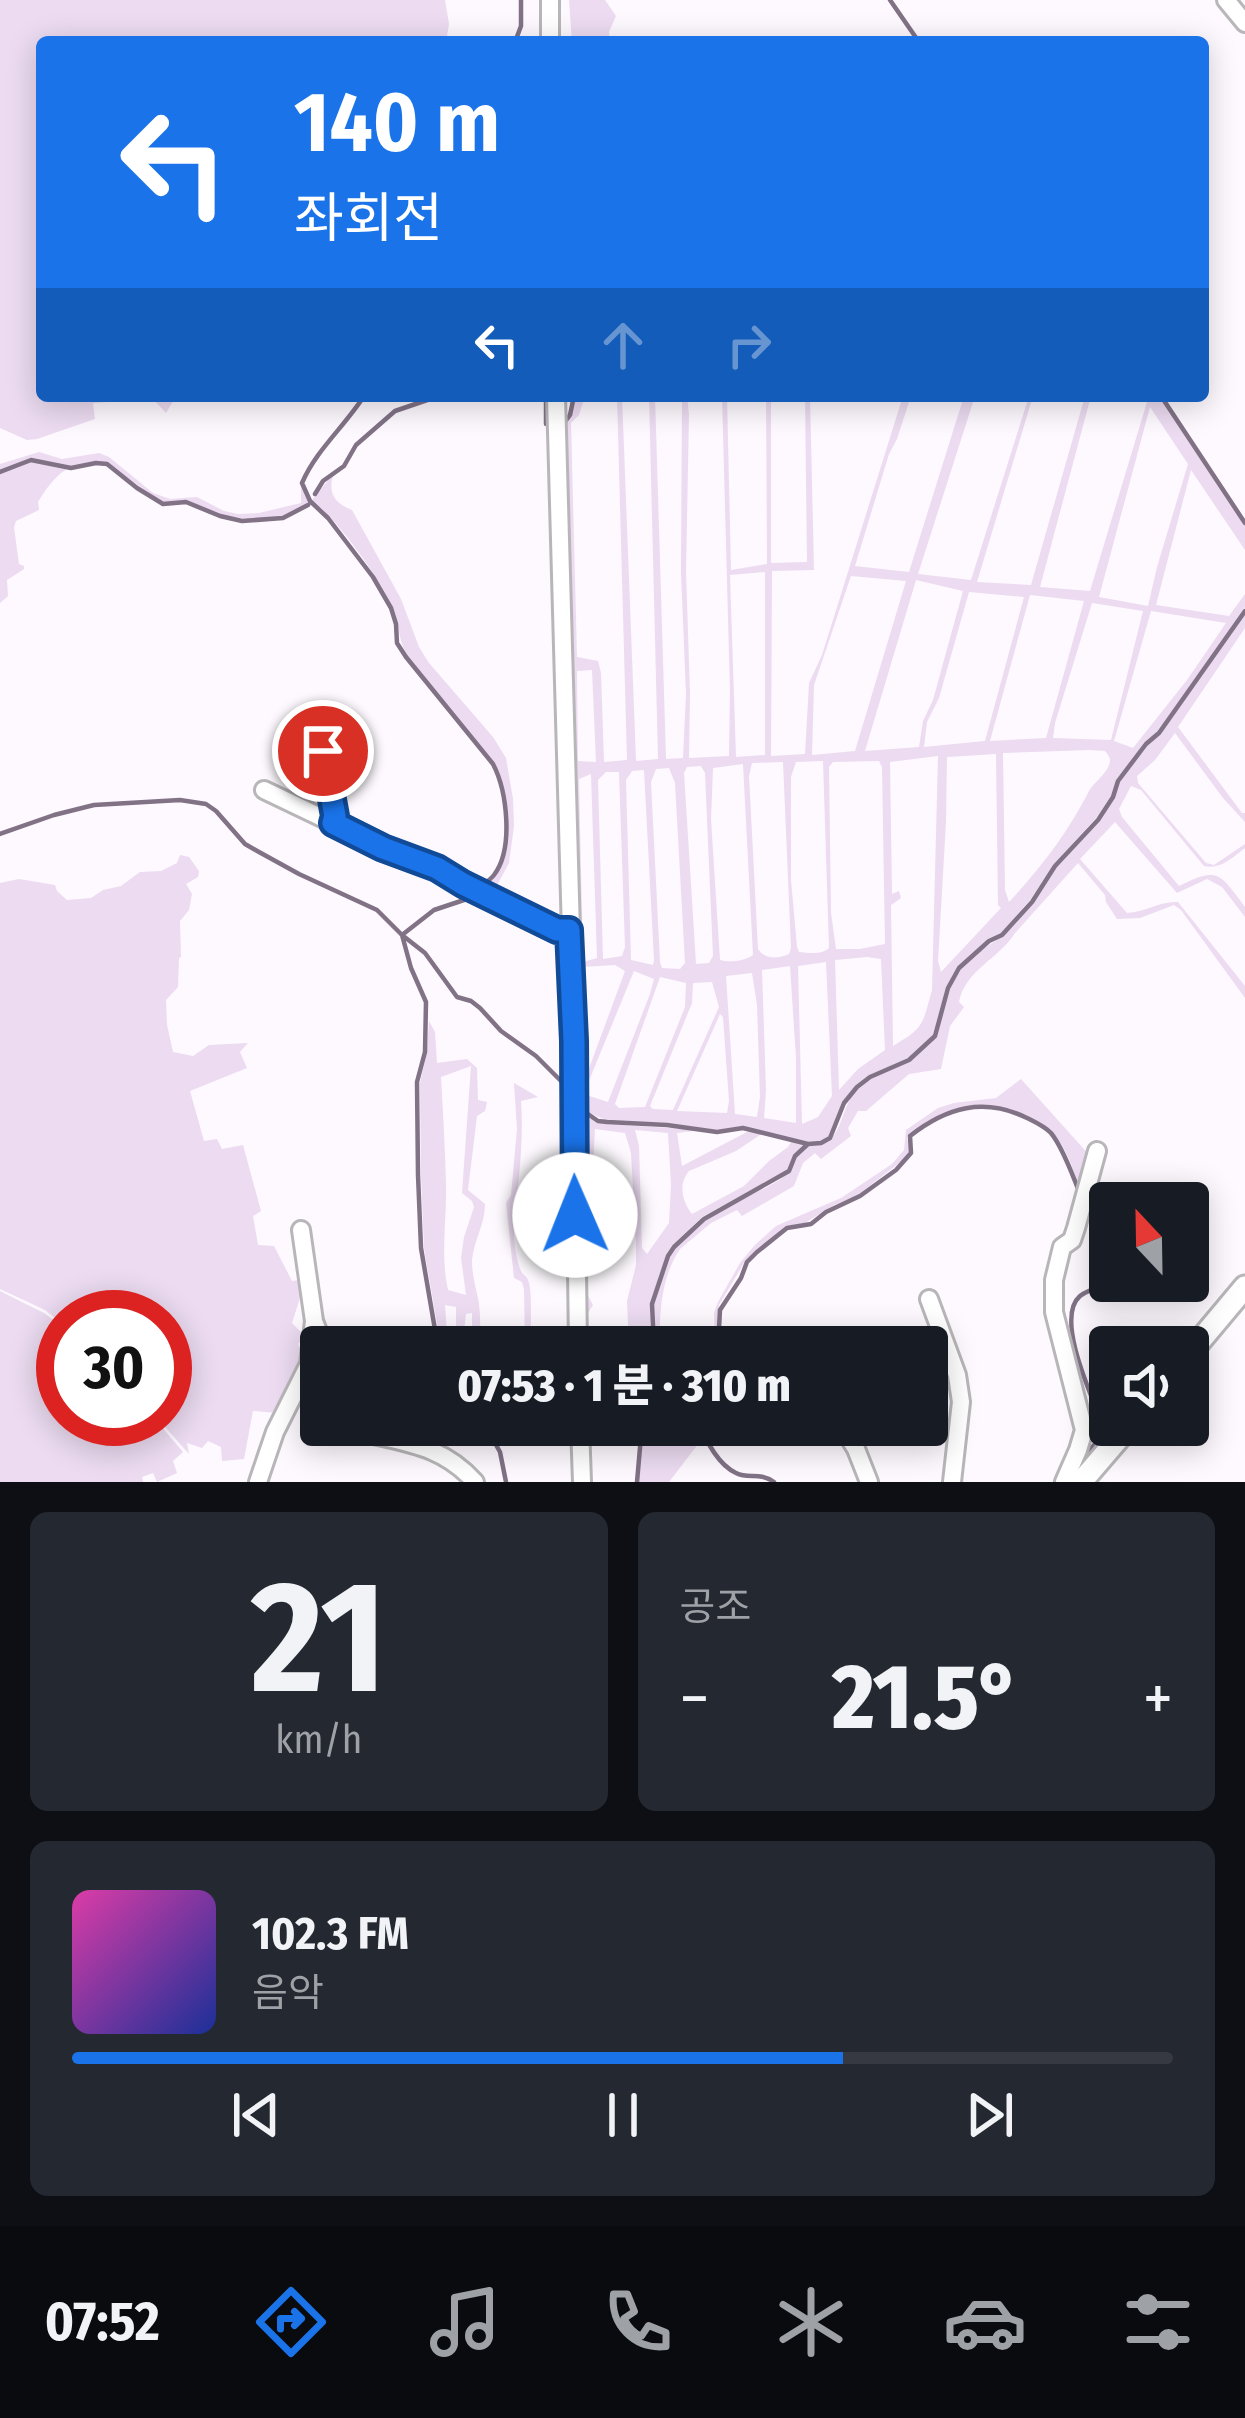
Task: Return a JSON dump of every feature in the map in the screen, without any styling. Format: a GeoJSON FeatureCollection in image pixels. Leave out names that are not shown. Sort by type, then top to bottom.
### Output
{"type":"FeatureCollection","features":[{"type":"Feature","properties":{"kind":"street"},"geometry":{"type":"LineString","coordinates":[[550,0],[550,36]]}},
{"type":"Feature","properties":{"kind":"street"},"geometry":{"type":"LineString","coordinates":[[1226,0],[1245,23]]}},
{"type":"Feature","properties":{"kind":"street"},"geometry":{"type":"LineString","coordinates":[[556,402],[578,1326]]}},
{"type":"Feature","properties":{"kind":"street"},"geometry":{"type":"LineString","coordinates":[[323,751],[333,823]]}},
{"type":"Feature","properties":{"kind":"street"},"geometry":{"type":"LineString","coordinates":[[264,790],[383,848],[437,868],[557,930],[569,930]]}},
{"type":"Feature","properties":{"kind":"street"},"geometry":{"type":"LineString","coordinates":[[1064,1482],[1084,1430],[1058,1335],[1053,1295],[1063,1247],[1072,1240],[1097,1151]]}},
{"type":"Feature","properties":{"kind":"street"},"geometry":{"type":"LineString","coordinates":[[302,1230],[316,1326]]}},
{"type":"Feature","properties":{"kind":"street"},"geometry":{"type":"LineString","coordinates":[[1209,1330],[1245,1287]]}},
{"type":"Feature","properties":{"kind":"street"},"geometry":{"type":"LineString","coordinates":[[929,1298],[957,1375],[961,1402],[952,1482]]}},
{"type":"Feature","properties":{"kind":"street"},"geometry":{"type":"LineString","coordinates":[[258,1482],[275,1432],[309,1364],[314,1321]]}},
{"type":"Feature","properties":{"kind":"street"},"geometry":{"type":"LineString","coordinates":[[418,1446],[439,1451],[476,1482]]}},
{"type":"Feature","properties":{"kind":"street"},"geometry":{"type":"LineString","coordinates":[[581,1446],[582,1482]]}},
{"type":"Feature","properties":{"kind":"street"},"geometry":{"type":"LineString","coordinates":[[854,1446],[869,1482]]}},
{"type":"Feature","properties":{"kind":"street"},"geometry":{"type":"LineString","coordinates":[[1081,1482],[1112,1446]]}},
{"type":"Feature","properties":{"kind":"shaded area"},"geometry":{"type":"Polygon","coordinates":[[[0,0],[445,0],[447,36],[36,36],[36,402],[108,402],[93,403],[95,419],[37,439],[27,440],[0,428],[0,0]]]}},
{"type":"Feature","properties":{"kind":"shaded area"},"geometry":{"type":"Polygon","coordinates":[[[569,0],[605,0],[616,16],[609,36],[572,36],[569,0]]]}},
{"type":"Feature","properties":{"kind":"shaded area"},"geometry":{"type":"Polygon","coordinates":[[[156,402],[172,402],[166,413],[156,402]]]}},
{"type":"Feature","properties":{"kind":"shaded area"},"geometry":{"type":"Polygon","coordinates":[[[574,402],[583,402],[571,423],[577,657],[598,661],[604,762],[627,760],[617,402],[622,402],[636,761],[658,759],[649,402],[655,402],[666,759],[683,758],[686,694],[682,402],[688,402],[689,414],[689,758],[729,756],[722,402],[727,402],[731,570],[767,564],[766,402],[771,402],[771,563],[807,562],[805,402],[810,402],[814,570],[772,571],[771,756],[805,754],[809,683],[822,655],[901,402],[909,402],[855,566],[909,572],[962,402],[973,402],[918,574],[971,580],[1027,402],[1031,402],[977,582],[1031,585],[1083,402],[1089,402],[1040,587],[1090,591],[1147,402],[1163,402],[1245,524],[1245,550],[1191,470],[1156,605],[1229,616],[1245,594],[1245,607],[1158,732],[1116,780],[1096,818],[1001,933],[957,967],[946,987],[933,1035],[908,1058],[856,1085],[842,1102],[829,1136],[807,1142],[743,1126],[717,1130],[608,1121],[585,1111],[607,1124],[700,1130],[677,1133],[682,1166],[749,1131],[763,1133],[736,1151],[689,1171],[683,1192],[692,1214],[744,1186],[791,1142],[804,1145],[787,1170],[702,1217],[672,1246],[650,1304],[651,1326],[628,1326],[627,1301],[636,1265],[631,1153],[625,1133],[595,1129],[586,1292],[593,1305],[588,1326],[582,1326],[564,424],[574,402]],[[1150,407],[1099,597],[1148,606],[1188,464],[1150,407]],[[765,572],[730,575],[736,757],[765,755],[765,572]],[[851,576],[814,685],[812,755],[855,751],[906,581],[851,576]],[[916,580],[865,751],[919,747],[963,591],[916,580]],[[969,592],[939,698],[927,722],[924,747],[985,741],[1024,597],[969,592]],[[1030,595],[990,741],[1046,738],[1084,601],[1030,595]],[[1092,603],[1053,738],[1111,740],[1143,611],[1092,603]],[[1151,611],[1114,741],[1133,748],[1226,623],[1151,611]],[[592,670],[577,671],[578,761],[596,762],[592,670]],[[1105,751],[1003,753],[1009,902],[1053,849],[1108,768],[1105,751]],[[996,754],[947,757],[941,972],[1001,908],[996,754]],[[938,756],[890,762],[892,894],[899,891],[901,898],[891,905],[893,1046],[921,1024],[932,990],[938,756]],[[823,761],[796,762],[791,777],[791,880],[797,947],[799,952],[823,952],[829,948],[823,761]],[[879,761],[833,762],[829,767],[831,913],[836,949],[885,944],[882,767],[879,761]],[[783,762],[752,763],[758,949],[768,957],[780,957],[791,948],[783,762]],[[743,764],[713,768],[711,820],[720,960],[741,960],[753,955],[743,764]],[[701,766],[687,767],[696,964],[709,963],[713,956],[705,773],[701,766]],[[669,768],[656,769],[651,782],[660,962],[662,968],[680,969],[685,963],[675,783],[669,768]],[[644,770],[632,771],[626,780],[631,960],[653,965],[644,770]],[[606,772],[598,780],[603,959],[622,956],[625,947],[619,772],[606,772]],[[591,774],[579,779],[583,962],[597,958],[591,774]],[[881,959],[835,960],[839,1090],[885,1050],[881,959]],[[826,962],[798,966],[802,1124],[818,1117],[832,1096],[826,962]],[[615,965],[582,967],[587,1074],[625,971],[615,965]],[[790,966],[762,970],[764,1118],[796,1123],[790,966]],[[634,971],[586,1095],[608,1102],[654,979],[634,971]],[[752,973],[726,976],[735,1114],[757,1117],[760,1097],[752,973]],[[660,977],[615,1104],[645,1107],[685,1007],[686,983],[660,977]],[[712,982],[693,983],[692,1003],[650,1106],[653,1109],[673,1110],[719,1007],[712,982]],[[720,1014],[677,1111],[727,1113],[729,1101],[720,1014]],[[635,1130],[639,1146],[642,1248],[647,1254],[669,1223],[668,1133],[635,1130]]]}},
{"type":"Feature","properties":{"kind":"shaded area"},"geometry":{"type":"Polygon","coordinates":[[[39,452],[62,459],[99,453],[153,493],[170,499],[197,497],[238,514],[301,503],[301,483],[309,502],[283,518],[220,515],[186,501],[163,503],[107,463],[73,466],[51,483],[38,502],[39,510],[16,521],[19,564],[24,569],[7,580],[8,596],[0,603],[0,464],[39,452]]]}},
{"type":"Feature","properties":{"kind":"shaded area"},"geometry":{"type":"Polygon","coordinates":[[[334,473],[334,496],[352,510],[401,599],[419,647],[506,758],[514,826],[509,863],[496,887],[500,893],[479,890],[496,872],[507,845],[500,775],[408,656],[394,610],[369,567],[312,500],[334,473]]]}},
{"type":"Feature","properties":{"kind":"shaded area"},"geometry":{"type":"Polygon","coordinates":[[[1245,612],[1245,628],[1178,727],[1245,813],[1245,822],[1175,733],[1137,776],[1206,863],[1214,865],[1245,844],[1245,848],[1221,864],[1210,867],[1204,866],[1141,790],[1131,786],[1119,809],[1179,886],[1202,876],[1217,876],[1245,907],[1245,917],[1222,887],[1207,879],[1177,893],[1115,822],[1080,859],[1127,913],[1178,902],[1245,986],[1245,998],[1181,910],[1174,905],[1140,918],[1117,919],[1105,895],[1078,863],[968,981],[959,1002],[964,1007],[950,1026],[941,1069],[909,1074],[866,1111],[858,1111],[848,1128],[851,1136],[821,1159],[815,1153],[803,1163],[794,1186],[742,1216],[737,1210],[711,1223],[680,1249],[665,1284],[661,1326],[654,1326],[661,1276],[684,1239],[716,1214],[778,1181],[806,1147],[831,1139],[856,1091],[931,1041],[962,967],[1019,919],[1100,816],[1127,769],[1160,734],[1245,612]]]}},
{"type":"Feature","properties":{"kind":"shaded area"},"geometry":{"type":"Polygon","coordinates":[[[180,855],[189,857],[199,871],[186,884],[192,894],[189,910],[180,921],[178,987],[166,1000],[173,1052],[193,1056],[209,1045],[248,1043],[240,1052],[247,1068],[190,1091],[204,1141],[217,1139],[222,1149],[243,1145],[261,1211],[253,1216],[258,1245],[274,1246],[292,1281],[306,1279],[292,1323],[300,1331],[300,1362],[277,1413],[253,1411],[244,1459],[222,1461],[221,1447],[208,1441],[202,1448],[192,1445],[192,1290],[36,1290],[36,1306],[0,1289],[0,883],[19,879],[55,885],[67,900],[91,898],[140,872],[161,871],[177,863],[180,855]]]}},
{"type":"Feature","properties":{"kind":"shaded area"},"geometry":{"type":"Polygon","coordinates":[[[429,1021],[435,1032],[437,1063],[467,1059],[477,1068],[478,1100],[487,1102],[485,1111],[477,1116],[468,1190],[485,1204],[472,1260],[480,1326],[472,1326],[472,1313],[466,1314],[465,1326],[456,1326],[456,1307],[445,1305],[446,1326],[437,1326],[424,1248],[420,1083],[429,1021]],[[471,1066],[441,1077],[446,1277],[448,1290],[466,1295],[461,1258],[472,1201],[462,1193],[471,1066]]]}},
{"type":"Feature","properties":{"kind":"shaded area"},"geometry":{"type":"Polygon","coordinates":[[[1021,1079],[1091,1157],[1082,1192],[1058,1139],[1029,1117],[997,1106],[950,1111],[907,1137],[907,1157],[855,1197],[805,1223],[787,1226],[758,1248],[719,1305],[715,1326],[718,1302],[740,1263],[776,1226],[841,1198],[892,1164],[904,1150],[906,1130],[938,1108],[996,1098],[1021,1079]]]}},
{"type":"Feature","properties":{"kind":"shaded area"},"geometry":{"type":"Polygon","coordinates":[[[514,1083],[538,1097],[521,1101],[514,1230],[518,1263],[530,1285],[531,1326],[525,1326],[522,1282],[514,1278],[506,1203],[511,1195],[517,1129],[514,1083]]]}},
{"type":"Feature","properties":{"kind":"shaded area"},"geometry":{"type":"Polygon","coordinates":[[[0,1291],[36,1309],[36,1446],[178,1446],[183,1452],[173,1461],[177,1473],[157,1482],[153,1473],[142,1477],[143,1482],[0,1482],[0,1291]]]}},
{"type":"Feature","properties":{"kind":"shaded area"},"geometry":{"type":"Polygon","coordinates":[[[641,1446],[697,1446],[669,1482],[638,1482],[641,1446]]]}},
{"type":"Feature","properties":{"kind":"waterway"},"geometry":{"type":"LineString","coordinates":[[517,36],[521,0]]}},
{"type":"Feature","properties":{"kind":"waterway"},"geometry":{"type":"LineString","coordinates":[[890,0],[915,36]]}},
{"type":"Feature","properties":{"kind":"waterway"},"geometry":{"type":"LineString","coordinates":[[359,402],[302,483],[310,501],[373,577],[391,608],[397,643],[406,657],[493,764],[505,804],[506,836],[500,864],[479,888]]}},
{"type":"Feature","properties":{"kind":"waterway"},"geometry":{"type":"LineString","coordinates":[[315,494],[323,481],[344,466],[356,445],[395,411],[421,402]]}},
{"type":"Feature","properties":{"kind":"waterway"},"geometry":{"type":"LineString","coordinates":[[546,402],[546,424]]}},
{"type":"Feature","properties":{"kind":"waterway"},"geometry":{"type":"LineString","coordinates":[[564,423],[573,402]]}},
{"type":"Feature","properties":{"kind":"waterway"},"geometry":{"type":"LineString","coordinates":[[1165,402],[1245,523]]}},
{"type":"Feature","properties":{"kind":"waterway"},"geometry":{"type":"LineString","coordinates":[[0,472],[31,460],[71,468],[107,464],[163,504],[186,502],[242,521],[283,518],[308,505]]}},
{"type":"Feature","properties":{"kind":"waterway"},"geometry":{"type":"LineString","coordinates":[[653,1326],[652,1304],[674,1247],[704,1219],[789,1171],[795,1156],[808,1144],[830,1138],[844,1103],[857,1087],[909,1060],[935,1036],[948,988],[959,968],[1002,935],[1098,820],[1118,781],[1159,733],[1245,611]]}},
{"type":"Feature","properties":{"kind":"waterway"},"geometry":{"type":"LineString","coordinates":[[0,834],[94,805],[180,800],[206,804],[245,844],[377,910],[425,953],[457,997],[480,1008],[567,1087]]}},
{"type":"Feature","properties":{"kind":"waterway"},"geometry":{"type":"LineString","coordinates":[[434,1326],[421,1248],[418,1175],[417,1082],[425,1052],[426,1002],[402,935],[434,910],[470,898]]}},
{"type":"Feature","properties":{"kind":"waterway"},"geometry":{"type":"LineString","coordinates":[[719,1326],[720,1310],[757,1252],[787,1228],[811,1224],[860,1196],[911,1153],[910,1136],[952,1112],[996,1108],[1042,1126],[1059,1145],[1080,1194]]}},
{"type":"Feature","properties":{"kind":"waterway"},"geometry":{"type":"LineString","coordinates":[[585,1112],[598,1121],[717,1132],[743,1128],[808,1144]]}},
{"type":"Feature","properties":{"kind":"waterway"},"geometry":{"type":"LineString","coordinates":[[1080,1468],[1106,1433],[1079,1363],[1071,1323],[1073,1307],[1089,1292]]}},
{"type":"Feature","properties":{"kind":"waterway"},"geometry":{"type":"LineString","coordinates":[[497,1446],[506,1482]]}},
{"type":"Feature","properties":{"kind":"waterway"},"geometry":{"type":"LineString","coordinates":[[637,1482],[640,1446]]}},
{"type":"Feature","properties":{"kind":"waterway"},"geometry":{"type":"LineString","coordinates":[[710,1446],[730,1469],[774,1482]]}},
{"type":"Feature","properties":{"kind":"route"},"geometry":{"type":"LineString","coordinates":[[323,751],[333,823],[437,868],[557,930],[569,930],[575,1215]]}}]}
